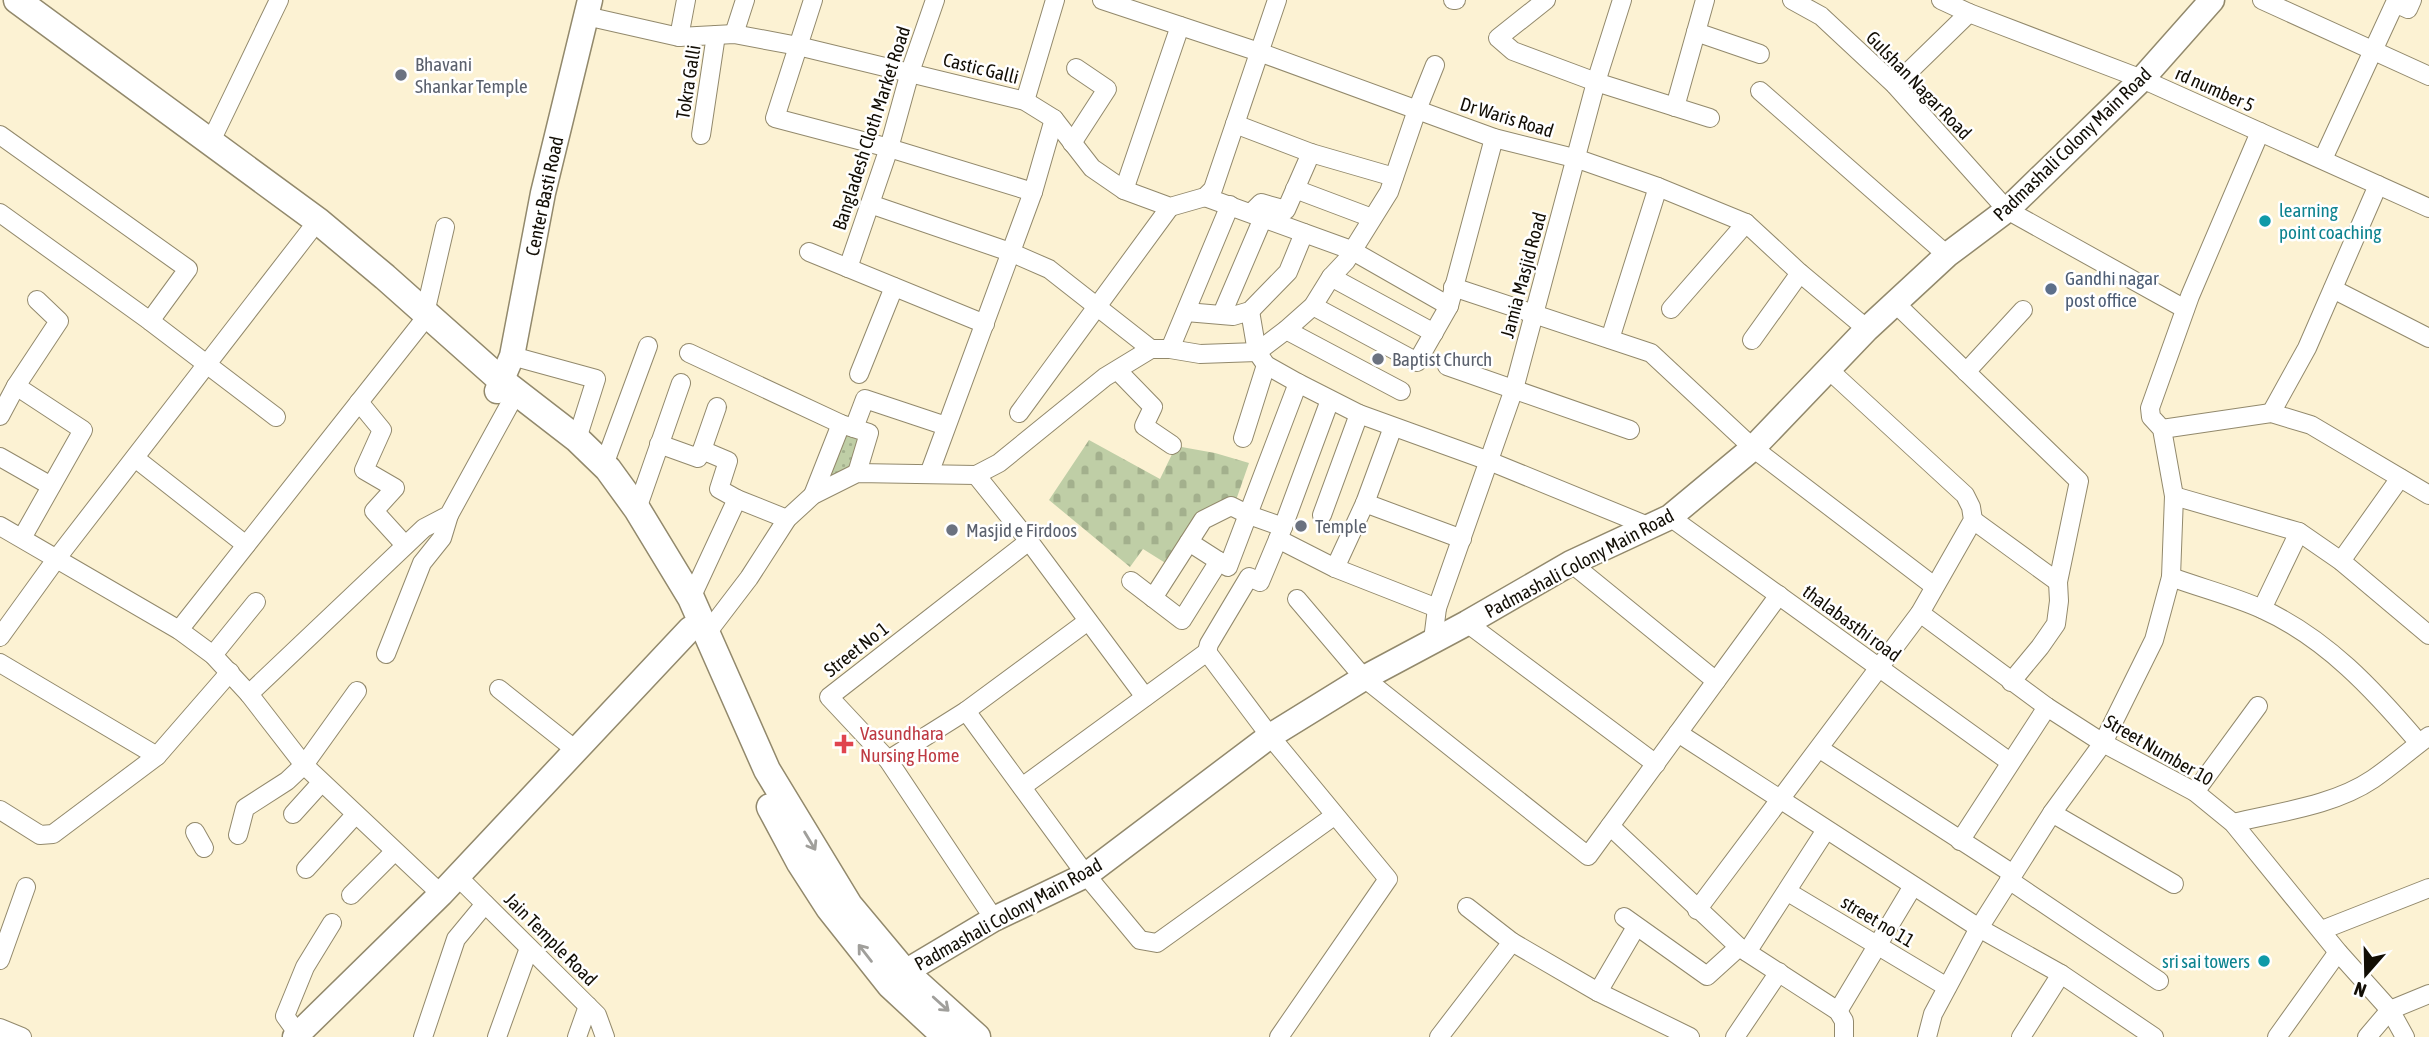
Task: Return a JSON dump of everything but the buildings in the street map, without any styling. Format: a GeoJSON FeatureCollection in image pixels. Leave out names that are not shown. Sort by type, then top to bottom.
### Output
{"type":"FeatureCollection","features":[{"type":"Feature","properties":{"kind":"main road"},"geometry":{"type":"LineString","coordinates":[[17,0],[318,221],[422,319],[571,451],[629,517],[699,631]]}},
{"type":"Feature","properties":{"kind":"main road"},"geometry":{"type":"LineString","coordinates":[[0,6],[203,153],[422,319]]}},
{"type":"Feature","properties":{"kind":"main road"},"geometry":{"type":"LineString","coordinates":[[503,391],[577,439],[604,465],[637,509],[691,598],[707,675],[748,764],[800,863],[829,908],[898,979],[946,1037]]}},
{"type":"Feature","properties":{"kind":"main road"},"geometry":{"type":"LineString","coordinates":[[898,979],[976,1037]]}},
{"type":"Feature","properties":{"kind":"street"},"geometry":{"type":"LineString","coordinates":[[211,141],[279,0]]}},
{"type":"Feature","properties":{"kind":"street"},"geometry":{"type":"LineString","coordinates":[[679,37],[686,0]]}},
{"type":"Feature","properties":{"kind":"street","name":"Tokra Galli"},"geometry":{"type":"LineString","coordinates":[[701,135],[725,35],[745,0]]}},
{"type":"Feature","properties":{"kind":"street"},"geometry":{"type":"LineString","coordinates":[[813,0],[775,118],[889,148],[1033,192]]}},
{"type":"Feature","properties":{"kind":"street","name":"Bangladesh Cloth Market Road"},"geometry":{"type":"LineString","coordinates":[[848,268],[889,148],[934,0]]}},
{"type":"Feature","properties":{"kind":"street"},"geometry":{"type":"LineString","coordinates":[[1025,101],[1055,0]]}},
{"type":"Feature","properties":{"kind":"street","name":"Dr Waris Road"},"geometry":{"type":"LineString","coordinates":[[1102,0],[1259,52],[1494,138],[1578,159],[1658,187],[1746,223],[1867,329]]}},
{"type":"Feature","properties":{"kind":"street"},"geometry":{"type":"LineString","coordinates":[[1019,413],[1170,207],[1205,197],[1213,189],[1277,0]]}},
{"type":"Feature","properties":{"kind":"street"},"geometry":{"type":"LineString","coordinates":[[1546,0],[1498,38],[1513,51],[1596,82],[1710,118]]}},
{"type":"Feature","properties":{"kind":"street","name":"Jamia Masjid Road"},"geometry":{"type":"LineString","coordinates":[[1433,640],[1437,608],[1514,389],[1578,159],[1596,82],[1622,0]]}},
{"type":"Feature","properties":{"kind":"street"},"geometry":{"type":"LineString","coordinates":[[1675,107],[1705,0]]}},
{"type":"Feature","properties":{"kind":"street","name":"Gulshan Nagar Road"},"geometry":{"type":"LineString","coordinates":[[1792,0],[1821,16],[1895,85],[2007,210],[2185,309]]}},
{"type":"Feature","properties":{"kind":"street","name":"rd number 5"},"geometry":{"type":"LineString","coordinates":[[1941,0],[2143,79],[2429,208]]}},
{"type":"Feature","properties":{"kind":"street","name":"Padmashali Colony Main Road"},"geometry":{"type":"LineString","coordinates":[[898,979],[994,919],[1086,876],[1270,736],[1364,678],[1571,563],[1659,522],[1753,448],[1867,329],[1947,254],[2007,210],[2143,79],[2212,0]]}},
{"type":"Feature","properties":{"kind":"street"},"geometry":{"type":"LineString","coordinates":[[2262,0],[2429,76]]}},
{"type":"Feature","properties":{"kind":"street"},"geometry":{"type":"LineString","coordinates":[[2323,159],[2395,3],[2408,9],[2412,0]]}},
{"type":"Feature","properties":{"kind":"street","name":"Castic Galli"},"geometry":{"type":"LineString","coordinates":[[588,8],[679,37],[725,35],[798,46],[1025,101],[1054,119],[1092,167],[1124,190],[1170,207]]}},
{"type":"Feature","properties":{"kind":"street","name":"Center Basti Road"},"geometry":{"type":"LineString","coordinates":[[503,391],[543,193],[588,8]]}},
{"type":"Feature","properties":{"kind":"street"},"geometry":{"type":"LineString","coordinates":[[1895,85],[1969,13]]}},
{"type":"Feature","properties":{"kind":"street"},"geometry":{"type":"LineString","coordinates":[[1124,190],[1180,26]]}},
{"type":"Feature","properties":{"kind":"street"},"geometry":{"type":"LineString","coordinates":[[1696,32],[1760,54]]}},
{"type":"Feature","properties":{"kind":"street"},"geometry":{"type":"LineString","coordinates":[[1261,358],[1286,330],[1313,306],[1331,277],[1346,261],[1390,192],[1435,65]]}},
{"type":"Feature","properties":{"kind":"street"},"geometry":{"type":"LineString","coordinates":[[1072,143],[1107,89],[1076,68]]}},
{"type":"Feature","properties":{"kind":"street"},"geometry":{"type":"LineString","coordinates":[[1760,92],[1947,254]]}},
{"type":"Feature","properties":{"kind":"street"},"geometry":{"type":"LineString","coordinates":[[929,474],[1033,192],[1054,119]]}},
{"type":"Feature","properties":{"kind":"street"},"geometry":{"type":"LineString","coordinates":[[1235,124],[1311,153],[1394,177]]}},
{"type":"Feature","properties":{"kind":"street"},"geometry":{"type":"LineString","coordinates":[[1927,1037],[1933,1014],[1979,928],[2052,813],[2103,743],[2154,640],[2171,577],[2174,496],[2162,429],[2151,417],[2150,408],[2185,309],[2260,132]]}},
{"type":"Feature","properties":{"kind":"street"},"geometry":{"type":"LineString","coordinates":[[0,135],[188,269],[150,321]]}},
{"type":"Feature","properties":{"kind":"street"},"geometry":{"type":"LineString","coordinates":[[1313,306],[1418,362],[1449,306],[1494,138]]}},
{"type":"Feature","properties":{"kind":"street"},"geometry":{"type":"LineString","coordinates":[[1222,314],[1261,203],[1286,211],[1311,153]]}},
{"type":"Feature","properties":{"kind":"street"},"geometry":{"type":"LineString","coordinates":[[2271,413],[2307,348],[2378,185]]}},
{"type":"Feature","properties":{"kind":"street"},"geometry":{"type":"LineString","coordinates":[[1610,339],[1658,187]]}},
{"type":"Feature","properties":{"kind":"street"},"geometry":{"type":"LineString","coordinates":[[1295,189],[1371,218]]}},
{"type":"Feature","properties":{"kind":"street"},"geometry":{"type":"LineString","coordinates":[[1205,197],[1351,250],[1449,306]]}},
{"type":"Feature","properties":{"kind":"street"},"geometry":{"type":"LineString","coordinates":[[870,204],[1010,252],[1049,269],[1151,349]]}},
{"type":"Feature","properties":{"kind":"street"},"geometry":{"type":"LineString","coordinates":[[1170,349],[1230,205]]}},
{"type":"Feature","properties":{"kind":"street"},"geometry":{"type":"LineString","coordinates":[[0,214],[150,321],[276,417]]}},
{"type":"Feature","properties":{"kind":"street"},"geometry":{"type":"LineString","coordinates":[[1671,309],[1746,223]]}},
{"type":"Feature","properties":{"kind":"street"},"geometry":{"type":"LineString","coordinates":[[179,630],[422,319],[445,227]]}},
{"type":"Feature","properties":{"kind":"street"},"geometry":{"type":"LineString","coordinates":[[0,637],[57,558],[309,232]]}},
{"type":"Feature","properties":{"kind":"street"},"geometry":{"type":"LineString","coordinates":[[1186,313],[1233,316],[1250,311],[1288,272],[1304,233]]}},
{"type":"Feature","properties":{"kind":"street"},"geometry":{"type":"LineString","coordinates":[[809,252],[985,324]]}},
{"type":"Feature","properties":{"kind":"street"},"geometry":{"type":"LineString","coordinates":[[1752,340],[1800,273]]}},
{"type":"Feature","properties":{"kind":"street"},"geometry":{"type":"LineString","coordinates":[[1331,277],[1434,332]]}},
{"type":"Feature","properties":{"kind":"street"},"geometry":{"type":"LineString","coordinates":[[859,374],[894,287]]}},
{"type":"Feature","properties":{"kind":"street"},"geometry":{"type":"LineString","coordinates":[[1453,287],[1651,353],[1753,448],[1934,586]]}},
{"type":"Feature","properties":{"kind":"street"},"geometry":{"type":"LineString","coordinates":[[2333,289],[2429,338]]}},
{"type":"Feature","properties":{"kind":"street"},"geometry":{"type":"LineString","coordinates":[[0,416],[16,386],[59,321],[37,300]]}},
{"type":"Feature","properties":{"kind":"street"},"geometry":{"type":"LineString","coordinates":[[1895,303],[2079,481],[2058,582],[2056,624],[2011,682]]}},
{"type":"Feature","properties":{"kind":"street"},"geometry":{"type":"LineString","coordinates":[[1966,372],[2023,310]]}},
{"type":"Feature","properties":{"kind":"street"},"geometry":{"type":"LineString","coordinates":[[1243,438],[1261,358],[1250,311]]}},
{"type":"Feature","properties":{"kind":"street"},"geometry":{"type":"LineString","coordinates":[[1286,330],[1402,391]]}},
{"type":"Feature","properties":{"kind":"street"},"geometry":{"type":"LineString","coordinates":[[604,465],[648,346]]}},
{"type":"Feature","properties":{"kind":"street"},"geometry":{"type":"LineString","coordinates":[[332,923],[305,967],[285,1016],[296,1036],[449,886],[577,751],[699,631],[749,578],[787,519],[813,495],[858,473],[976,475],[999,463],[1105,377],[1151,349],[1261,358]]}},
{"type":"Feature","properties":{"kind":"street"},"geometry":{"type":"LineString","coordinates":[[689,353],[848,426],[869,433],[858,473]]}},
{"type":"Feature","properties":{"kind":"street"},"geometry":{"type":"LineString","coordinates":[[512,356],[596,379],[577,439]]}},
{"type":"Feature","properties":{"kind":"street","name":"thalabasthi road"},"geometry":{"type":"LineString","coordinates":[[1261,358],[1298,383],[1359,414],[1659,522],[1779,595],[2010,762]]}},
{"type":"Feature","properties":{"kind":"street"},"geometry":{"type":"LineString","coordinates":[[1447,366],[1630,430]]}},
{"type":"Feature","properties":{"kind":"street"},"geometry":{"type":"LineString","coordinates":[[1697,910],[1920,613],[1973,520],[1965,495],[1829,370]]}},
{"type":"Feature","properties":{"kind":"street"},"geometry":{"type":"LineString","coordinates":[[1118,371],[1153,407],[1144,426],[1172,444]]}},
{"type":"Feature","properties":{"kind":"street"},"geometry":{"type":"LineString","coordinates":[[637,509],[681,383]]}},
{"type":"Feature","properties":{"kind":"street"},"geometry":{"type":"LineString","coordinates":[[1189,542],[1228,566],[1298,383]]}},
{"type":"Feature","properties":{"kind":"street"},"geometry":{"type":"LineString","coordinates":[[16,386],[83,430],[22,538]]}},
{"type":"Feature","properties":{"kind":"street"},"geometry":{"type":"LineString","coordinates":[[386,654],[422,563],[442,538],[449,515],[503,391]]}},
{"type":"Feature","properties":{"kind":"street"},"geometry":{"type":"LineString","coordinates":[[813,495],[848,426],[866,399],[946,426]]}},
{"type":"Feature","properties":{"kind":"street"},"geometry":{"type":"LineString","coordinates":[[1022,786],[1207,652],[1209,644],[1249,577],[1260,582],[1330,400]]}},
{"type":"Feature","properties":{"kind":"street"},"geometry":{"type":"LineString","coordinates":[[359,402],[382,430],[364,470],[395,488],[374,511],[405,545]]}},
{"type":"Feature","properties":{"kind":"street"},"geometry":{"type":"LineString","coordinates":[[659,444],[698,458],[717,407]]}},
{"type":"Feature","properties":{"kind":"street"},"geometry":{"type":"LineString","coordinates":[[2162,429],[2271,413],[2311,425],[2429,495]]}},
{"type":"Feature","properties":{"kind":"street"},"geometry":{"type":"LineString","coordinates":[[1322,514],[1359,414]]}},
{"type":"Feature","properties":{"kind":"street"},"geometry":{"type":"LineString","coordinates":[[1335,568],[1365,503],[1394,427]]}},
{"type":"Feature","properties":{"kind":"street"},"geometry":{"type":"LineString","coordinates":[[702,450],[728,461],[719,489],[787,519]]}},
{"type":"Feature","properties":{"kind":"street"},"geometry":{"type":"LineString","coordinates":[[0,457],[51,486]]}},
{"type":"Feature","properties":{"kind":"street"},"geometry":{"type":"LineString","coordinates":[[135,458],[246,545]]}},
{"type":"Feature","properties":{"kind":"street"},"geometry":{"type":"LineString","coordinates":[[976,475],[1029,541],[1145,698]]}},
{"type":"Feature","properties":{"kind":"street"},"geometry":{"type":"LineString","coordinates":[[2341,561],[2400,478]]}},
{"type":"Feature","properties":{"kind":"street"},"geometry":{"type":"LineString","coordinates":[[2174,496],[2299,533],[2341,561],[2429,635]]}},
{"type":"Feature","properties":{"kind":"street"},"geometry":{"type":"LineString","coordinates":[[691,598],[737,499]]}},
{"type":"Feature","properties":{"kind":"street"},"geometry":{"type":"LineString","coordinates":[[1365,503],[1462,539]]}},
{"type":"Feature","properties":{"kind":"street"},"geometry":{"type":"LineString","coordinates":[[1153,598],[1203,520],[1231,506],[1281,533],[1335,568],[1437,608]]}},
{"type":"Feature","properties":{"kind":"street"},"geometry":{"type":"LineString","coordinates":[[249,694],[405,545],[424,528],[449,515]]}},
{"type":"Feature","properties":{"kind":"street"},"geometry":{"type":"LineString","coordinates":[[1973,520],[2058,582]]}},
{"type":"Feature","properties":{"kind":"street","name":"Jain Temple Road"},"geometry":{"type":"LineString","coordinates":[[0,526],[179,630],[213,655],[249,694],[321,783],[394,852],[449,886],[485,904],[597,1015],[605,1037]]}},
{"type":"Feature","properties":{"kind":"street"},"geometry":{"type":"LineString","coordinates":[[2262,609],[2299,533]]}},
{"type":"Feature","properties":{"kind":"street","name":"Street No 1"},"geometry":{"type":"LineString","coordinates":[[994,919],[888,760],[829,697],[1029,541]]}},
{"type":"Feature","properties":{"kind":"street"},"geometry":{"type":"LineString","coordinates":[[1131,581],[1182,620],[1219,561]]}},
{"type":"Feature","properties":{"kind":"street"},"geometry":{"type":"LineString","coordinates":[[1571,563],[1716,681]]}},
{"type":"Feature","properties":{"kind":"street"},"geometry":{"type":"LineString","coordinates":[[2171,577],[2262,609],[2309,636],[2357,674],[2424,739],[2372,780],[2344,793],[2319,802],[2232,823]]}},
{"type":"Feature","properties":{"kind":"street"},"geometry":{"type":"LineString","coordinates":[[1297,599],[1364,678],[1588,856],[1779,595]]}},
{"type":"Feature","properties":{"kind":"street"},"geometry":{"type":"LineString","coordinates":[[213,655],[256,602]]}},
{"type":"Feature","properties":{"kind":"street","name":"Street Number 10"},"geometry":{"type":"LineString","coordinates":[[1920,613],[2047,707],[2103,743],[2195,792],[2232,823],[2322,930],[2338,953],[2390,1010],[2405,1037]]}},
{"type":"Feature","properties":{"kind":"street"},"geometry":{"type":"LineString","coordinates":[[888,760],[966,711],[1088,621]]}},
{"type":"Feature","properties":{"kind":"street"},"geometry":{"type":"LineString","coordinates":[[1467,623],[1656,764]]}},
{"type":"Feature","properties":{"kind":"street"},"geometry":{"type":"LineString","coordinates":[[1207,652],[1270,736],[1388,879],[1279,1037]]}},
{"type":"Feature","properties":{"kind":"street"},"geometry":{"type":"LineString","coordinates":[[0,663],[157,757]]}},
{"type":"Feature","properties":{"kind":"street"},"geometry":{"type":"LineString","coordinates":[[0,810],[40,835],[53,834],[157,757],[230,673]]}},
{"type":"Feature","properties":{"kind":"street"},"geometry":{"type":"LineString","coordinates":[[499,689],[577,751]]}},
{"type":"Feature","properties":{"kind":"street"},"geometry":{"type":"LineString","coordinates":[[238,835],[245,808],[287,781],[304,765],[357,691]]}},
{"type":"Feature","properties":{"kind":"street"},"geometry":{"type":"LineString","coordinates":[[2195,792],[2258,706]]}},
{"type":"Feature","properties":{"kind":"street"},"geometry":{"type":"LineString","coordinates":[[1960,841],[2047,707]]}},
{"type":"Feature","properties":{"kind":"street"},"geometry":{"type":"LineString","coordinates":[[966,711],[1086,876],[1140,940],[1157,943],[1334,816]]}},
{"type":"Feature","properties":{"kind":"street"},"geometry":{"type":"LineString","coordinates":[[1678,733],[1979,928],[2060,974],[2154,1037]]}},
{"type":"Feature","properties":{"kind":"street"},"geometry":{"type":"LineString","coordinates":[[1820,749],[1960,841],[2159,981]]}},
{"type":"Feature","properties":{"kind":"street"},"geometry":{"type":"LineString","coordinates":[[293,814],[321,783]]}},
{"type":"Feature","properties":{"kind":"street"},"geometry":{"type":"LineString","coordinates":[[2052,813],[2174,884]]}},
{"type":"Feature","properties":{"kind":"street"},"geometry":{"type":"LineString","coordinates":[[306,869],[355,815]]}},
{"type":"Feature","properties":{"kind":"street"},"geometry":{"type":"LineString","coordinates":[[1609,826],[1743,950],[1838,1011],[1844,1021],[1844,1037]]}},
{"type":"Feature","properties":{"kind":"street"},"geometry":{"type":"LineString","coordinates":[[1598,992],[1630,922],[1707,976],[1743,950],[1788,892],[1826,830]]}},
{"type":"Feature","properties":{"kind":"street"},"geometry":{"type":"LineString","coordinates":[[351,895],[394,852]]}},
{"type":"Feature","properties":{"kind":"street"},"geometry":{"type":"LineString","coordinates":[[1838,1011],[1913,886]]}},
{"type":"Feature","properties":{"kind":"street"},"geometry":{"type":"LineString","coordinates":[[0,960],[26,887]]}},
{"type":"Feature","properties":{"kind":"street"},"geometry":{"type":"LineString","coordinates":[[2322,930],[2429,888]]}},
{"type":"Feature","properties":{"kind":"street","name":"street no 11"},"geometry":{"type":"LineString","coordinates":[[1788,892],[1947,987]]}},
{"type":"Feature","properties":{"kind":"street"},"geometry":{"type":"LineString","coordinates":[[422,1037],[456,939],[485,904]]}},
{"type":"Feature","properties":{"kind":"street"},"geometry":{"type":"LineString","coordinates":[[1466,908],[1511,942],[1598,992],[1690,1037]]}},
{"type":"Feature","properties":{"kind":"street"},"geometry":{"type":"LineString","coordinates":[[1439,1037],[1511,942]]}},
{"type":"Feature","properties":{"kind":"street"},"geometry":{"type":"LineString","coordinates":[[497,1037],[529,948]]}},
{"type":"Feature","properties":{"kind":"street"},"geometry":{"type":"LineString","coordinates":[[2277,1037],[2338,953]]}},
{"type":"Feature","properties":{"kind":"street"},"geometry":{"type":"LineString","coordinates":[[1735,1037],[1779,972]]}},
{"type":"Feature","properties":{"kind":"street"},"geometry":{"type":"LineString","coordinates":[[2021,1037],[2060,974]]}},
{"type":"Feature","properties":{"kind":"street"},"geometry":{"type":"LineString","coordinates":[[2367,1037],[2390,1010],[2429,994]]}},
{"type":"Feature","properties":{"kind":"street"},"geometry":{"type":"LineString","coordinates":[[577,1037],[588,1006]]}},
{"type":"Feature","properties":{"kind":"street"},"geometry":{"type":"LineString","coordinates":[[0,1028],[22,1037]]}},
{"type":"Feature","properties":{"kind":"green space"},"geometry":{"type":"Polygon","coordinates":[[[846,429],[865,436],[854,470],[829,476],[846,429]]]}},
{"type":"Feature","properties":{"kind":"green space"},"geometry":{"type":"Polygon","coordinates":[[[1089,440],[1160,479],[1176,446],[1249,463],[1235,503],[1167,564],[1143,549],[1130,567],[1049,500],[1089,440]]]}},
{"type":"Feature","properties":{"kind":"place","name":"Bhavani Shankar Temple"},"geometry":{"type":"Point","coordinates":[401,75]}},
{"type":"Feature","properties":{"kind":"place","name":"learning point coaching"},"geometry":{"type":"Point","coordinates":[2265,221]}},
{"type":"Feature","properties":{"kind":"place","name":"Gandhi nagar post office"},"geometry":{"type":"Point","coordinates":[2051,289]}},
{"type":"Feature","properties":{"kind":"place","name":"Baptist Church"},"geometry":{"type":"Point","coordinates":[1378,359]}},
{"type":"Feature","properties":{"kind":"place","name":"Temple"},"geometry":{"type":"Point","coordinates":[1301,526]}},
{"type":"Feature","properties":{"kind":"place","name":"Masjid e Firdoos"},"geometry":{"type":"Point","coordinates":[952,530]}},
{"type":"Feature","properties":{"kind":"place","name":"Vasundhara Nursing Home"},"geometry":{"type":"Point","coordinates":[844,744]}},
{"type":"Feature","properties":{"kind":"place","name":"sri sai towers"},"geometry":{"type":"Point","coordinates":[2264,961]}}]}
